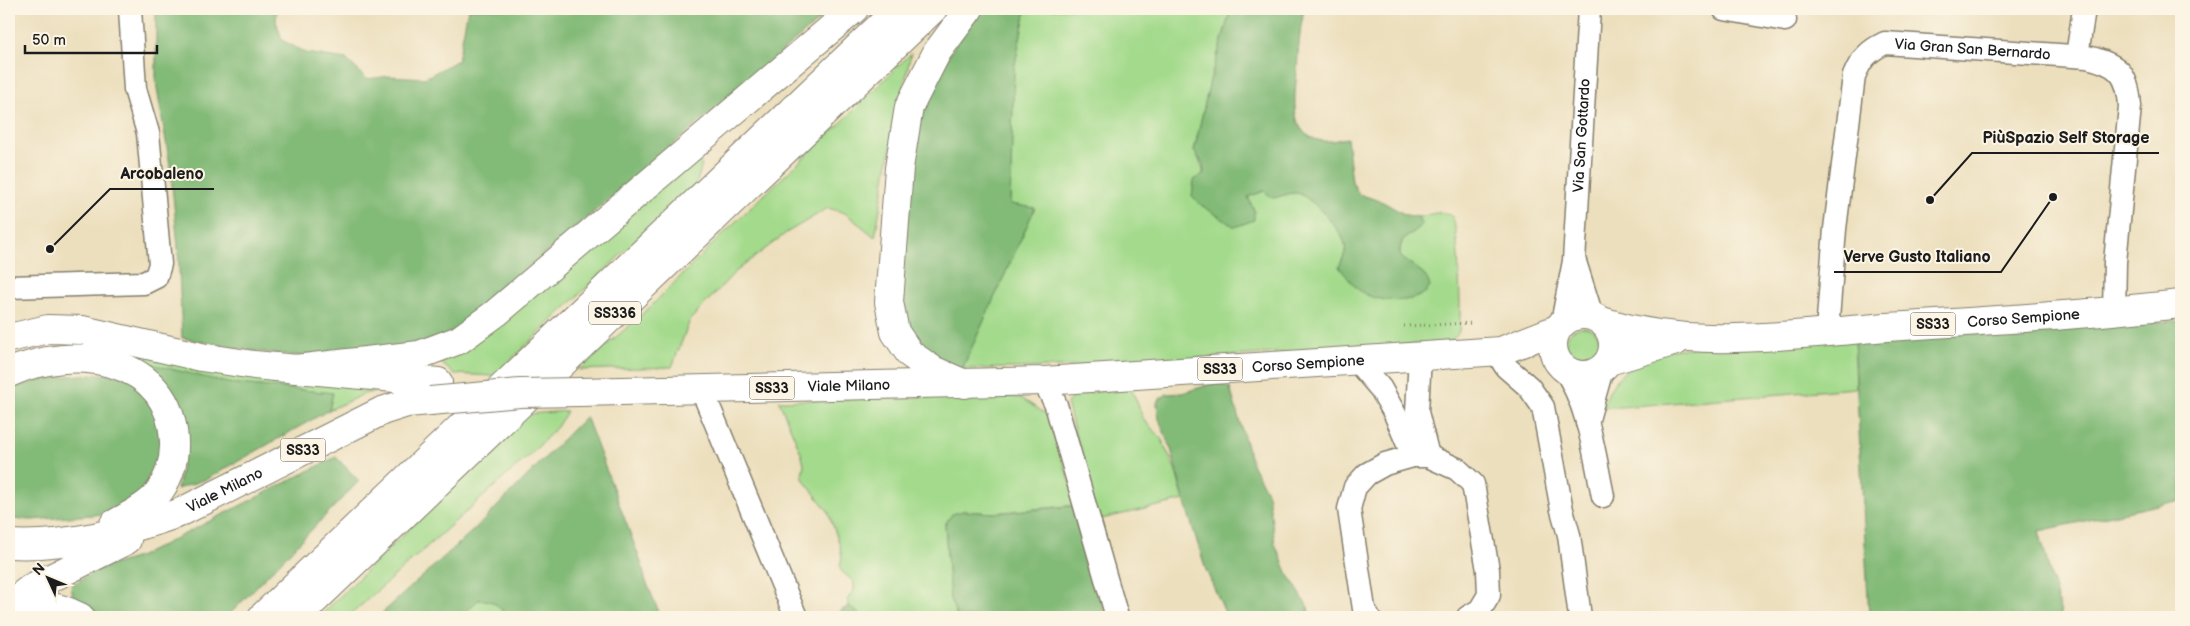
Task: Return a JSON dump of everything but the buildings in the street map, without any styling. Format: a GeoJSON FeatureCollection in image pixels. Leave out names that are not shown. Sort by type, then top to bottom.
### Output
{"type":"FeatureCollection","features":[{"type":"Feature","properties":{"kind":"main road"},"geometry":{"type":"LineString","coordinates":[[295,369],[419,355],[459,340],[496,313],[854,9]]}},
{"type":"Feature","properties":{"kind":"main road","name":"SS336"},"geometry":{"type":"LineString","coordinates":[[262,617],[898,9]]}},
{"type":"Feature","properties":{"kind":"main road","name":"SS336"},"geometry":{"type":"LineString","coordinates":[[297,617],[933,9]]}},
{"type":"Feature","properties":{"kind":"main road"},"geometry":{"type":"LineString","coordinates":[[965,384],[933,370],[910,354],[895,332],[889,302],[899,168],[910,107],[937,52],[969,9]]}},
{"type":"Feature","properties":{"kind":"main road","name":"Corso Sempione"},"geometry":{"type":"LineString","coordinates":[[1597,319],[1632,330],[1685,338],[1827,332],[2114,312],[2181,304]]}},
{"type":"Feature","properties":{"kind":"main road","name":"SS33"},"geometry":{"type":"LineString","coordinates":[[1560,326],[1576,316],[1597,319]]}},
{"type":"Feature","properties":{"kind":"main road"},"geometry":{"type":"LineString","coordinates":[[1597,319],[1609,328],[1614,345],[1606,365]]}},
{"type":"Feature","properties":{"kind":"main road"},"geometry":{"type":"LineString","coordinates":[[1560,326],[1554,337],[1554,355],[1565,370]]}},
{"type":"Feature","properties":{"kind":"main road","name":"Corso Sempione"},"geometry":{"type":"LineString","coordinates":[[1499,351],[1560,326]]}},
{"type":"Feature","properties":{"kind":"main road","name":"Viale Milano"},"geometry":{"type":"LineString","coordinates":[[10,337],[31,331],[66,328],[98,332],[201,357],[295,369],[434,392],[520,393],[965,384]]}},
{"type":"Feature","properties":{"kind":"main road","name":"Corso Sempione"},"geometry":{"type":"LineString","coordinates":[[1606,365],[1685,338]]}},
{"type":"Feature","properties":{"kind":"main road"},"geometry":{"type":"LineString","coordinates":[[9,365],[41,350],[75,342],[109,340],[144,344]]}},
{"type":"Feature","properties":{"kind":"main road","name":"Corso Sempione"},"geometry":{"type":"LineString","coordinates":[[965,384],[1044,381],[1499,351],[1523,354],[1565,370]]}},
{"type":"Feature","properties":{"kind":"main road"},"geometry":{"type":"LineString","coordinates":[[9,373],[40,363],[62,360],[90,359],[111,362],[145,380],[169,411],[174,433],[173,461],[166,479],[155,497],[144,507],[113,524],[68,541]]}},
{"type":"Feature","properties":{"kind":"main road","name":"SS33"},"geometry":{"type":"LineString","coordinates":[[1565,370],[1584,376],[1606,365]]}},
{"type":"Feature","properties":{"kind":"main road","name":"Viale Milano"},"geometry":{"type":"LineString","coordinates":[[9,544],[68,541],[122,532],[179,513],[375,413],[434,392]]}},
{"type":"Feature","properties":{"kind":"main road"},"geometry":{"type":"LineString","coordinates":[[9,605],[31,588],[179,513]]}},
{"type":"Feature","properties":{"kind":"main road"},"geometry":{"type":"LineString","coordinates":[[9,612],[36,605],[65,610],[80,617]]}},
{"type":"Feature","properties":{"kind":"street"},"geometry":{"type":"LineString","coordinates":[[9,287],[144,283],[156,277],[160,264],[148,133],[135,89],[130,9]]}},
{"type":"Feature","properties":{"kind":"street","name":"Via San Gottardo"},"geometry":{"type":"LineString","coordinates":[[1560,326],[1574,262],[1589,9]]}},
{"type":"Feature","properties":{"kind":"street"},"geometry":{"type":"LineString","coordinates":[[1724,9],[1785,20]]}},
{"type":"Feature","properties":{"kind":"street"},"geometry":{"type":"LineString","coordinates":[[2077,56],[2084,9]]}},
{"type":"Feature","properties":{"kind":"street","name":"Via Gran San Bernardo"},"geometry":{"type":"LineString","coordinates":[[1827,332],[1835,229],[1854,76],[1860,62],[1870,50],[1885,43],[2077,56],[2099,60],[2120,71],[2129,91],[2130,106],[2112,276],[2114,312]]}},
{"type":"Feature","properties":{"kind":"street","name":"Via San Gottardo"},"geometry":{"type":"LineString","coordinates":[[1574,262],[1597,319]]}},
{"type":"Feature","properties":{"kind":"street"},"geometry":{"type":"LineString","coordinates":[[1499,351],[1506,367],[1529,388],[1544,407],[1562,510],[1569,535],[1580,617]]}},
{"type":"Feature","properties":{"kind":"street"},"geometry":{"type":"LineString","coordinates":[[1420,356],[1417,412],[1420,456]]}},
{"type":"Feature","properties":{"kind":"street"},"geometry":{"type":"LineString","coordinates":[[1357,361],[1381,388],[1420,456]]}},
{"type":"Feature","properties":{"kind":"street"},"geometry":{"type":"LineString","coordinates":[[1587,423],[1606,365]]}},
{"type":"Feature","properties":{"kind":"street"},"geometry":{"type":"LineString","coordinates":[[1565,370],[1576,389],[1587,423],[1603,496]]}},
{"type":"Feature","properties":{"kind":"street"},"geometry":{"type":"LineString","coordinates":[[1044,381],[1056,405],[1118,617]]}},
{"type":"Feature","properties":{"kind":"street"},"geometry":{"type":"LineString","coordinates":[[702,390],[796,617]]}},
{"type":"Feature","properties":{"kind":"street"},"geometry":{"type":"LineString","coordinates":[[1369,617],[1362,600],[1349,509],[1354,487],[1367,474],[1385,464],[1420,456],[1457,469],[1473,484],[1488,570],[1489,595],[1480,610],[1468,617]]}},
{"type":"Feature","properties":{"kind":"path"},"geometry":{"type":"LineString","coordinates":[[1404,326],[1473,323]]}},
{"type":"Feature","properties":{"kind":"green space"},"geometry":{"type":"Polygon","coordinates":[[[156,9],[277,9],[276,21],[282,40],[306,53],[346,59],[367,79],[390,76],[425,78],[458,60],[468,9],[832,9],[454,331],[415,346],[329,359],[253,351],[182,338],[178,246],[170,165],[156,82],[156,9]]]}},
{"type":"Feature","properties":{"kind":"green space"},"geometry":{"type":"Polygon","coordinates":[[[976,9],[1026,9],[1014,69],[1010,204],[1035,208],[962,369],[922,354],[900,321],[914,115],[976,9]]]}},
{"type":"Feature","properties":{"kind":"green space"},"geometry":{"type":"Polygon","coordinates":[[[1026,9],[1231,9],[1210,81],[1194,151],[1201,165],[1204,177],[1201,205],[1217,214],[1254,210],[1248,197],[1264,191],[1273,198],[1294,193],[1303,196],[1318,207],[1343,238],[1345,250],[1339,267],[1367,295],[1423,273],[1400,257],[1401,245],[1421,225],[1418,217],[1436,213],[1449,214],[1454,222],[1458,252],[1460,323],[1458,334],[1449,342],[1060,367],[962,369],[1034,209],[1010,205],[1014,69],[1026,9]]]}},
{"type":"Feature","properties":{"kind":"green space"},"geometry":{"type":"Polygon","coordinates":[[[1231,9],[1304,9],[1299,40],[1295,92],[1298,124],[1303,132],[1311,138],[1332,141],[1347,138],[1352,182],[1359,194],[1383,202],[1406,215],[1418,217],[1422,225],[1403,240],[1400,256],[1426,277],[1430,287],[1425,293],[1410,299],[1383,300],[1374,298],[1359,290],[1339,267],[1345,250],[1343,238],[1318,207],[1297,193],[1273,198],[1264,191],[1248,197],[1254,210],[1254,220],[1235,227],[1201,205],[1192,196],[1194,180],[1204,173],[1203,164],[1194,151],[1210,81],[1231,9]]]}},
{"type":"Feature","properties":{"kind":"green space"},"geometry":{"type":"Polygon","coordinates":[[[911,53],[890,151],[875,237],[845,213],[828,208],[786,233],[734,273],[690,320],[672,367],[579,370],[650,307],[730,227],[844,120],[911,53]]]}},
{"type":"Feature","properties":{"kind":"green space"},"geometry":{"type":"Polygon","coordinates":[[[695,159],[702,165],[697,182],[494,376],[454,374],[441,363],[485,335],[695,159]]]}},
{"type":"Feature","properties":{"kind":"green space"},"geometry":{"type":"Polygon","coordinates":[[[2181,321],[2181,500],[2039,531],[2062,617],[1869,617],[1854,339],[2012,327],[2181,321]]]}},
{"type":"Feature","properties":{"kind":"green space"},"geometry":{"type":"Polygon","coordinates":[[[1583,327],[1595,332],[1600,344],[1595,356],[1583,361],[1571,356],[1566,344],[1571,332],[1583,327]]]}},
{"type":"Feature","properties":{"kind":"green space"},"geometry":{"type":"Polygon","coordinates":[[[1854,339],[1856,388],[1604,407],[1610,390],[1621,375],[1643,359],[1660,352],[1691,348],[1854,339]]]}},
{"type":"Feature","properties":{"kind":"green space"},"geometry":{"type":"Polygon","coordinates":[[[144,355],[386,389],[364,394],[329,410],[333,393],[228,383],[147,363],[144,355]]]}},
{"type":"Feature","properties":{"kind":"green space"},"geometry":{"type":"Polygon","coordinates":[[[147,363],[228,383],[333,393],[329,410],[207,479],[177,489],[182,465],[158,380],[147,363]]]}},
{"type":"Feature","properties":{"kind":"green space"},"geometry":{"type":"Polygon","coordinates":[[[105,374],[131,378],[154,404],[164,464],[147,494],[103,514],[32,520],[9,519],[9,390],[44,379],[105,374]]]}},
{"type":"Feature","properties":{"kind":"green space"},"geometry":{"type":"Polygon","coordinates":[[[1211,384],[1221,384],[1230,388],[1252,464],[1268,494],[1275,544],[1287,572],[1308,607],[1310,617],[1227,617],[1206,570],[1184,500],[1171,449],[1159,419],[1157,404],[1158,400],[1167,394],[1182,393],[1211,384]]]}},
{"type":"Feature","properties":{"kind":"green space"},"geometry":{"type":"Polygon","coordinates":[[[1131,387],[1144,420],[1161,438],[1175,469],[1184,500],[1097,520],[1067,403],[1074,396],[1081,394],[1131,387]]]}},
{"type":"Feature","properties":{"kind":"green space"},"geometry":{"type":"Polygon","coordinates":[[[992,395],[1021,398],[1049,416],[1077,505],[993,513],[963,511],[945,524],[950,599],[957,617],[863,617],[849,606],[847,600],[854,590],[854,582],[841,571],[842,557],[839,543],[828,511],[802,476],[804,464],[801,453],[779,401],[992,395]]]}},
{"type":"Feature","properties":{"kind":"green space"},"geometry":{"type":"Polygon","coordinates":[[[567,411],[557,427],[531,454],[348,617],[319,617],[527,414],[567,411]]]}},
{"type":"Feature","properties":{"kind":"green space"},"geometry":{"type":"Polygon","coordinates":[[[586,416],[642,565],[645,579],[661,617],[507,617],[492,602],[478,600],[461,617],[378,617],[481,523],[586,416]]]}},
{"type":"Feature","properties":{"kind":"green space"},"geometry":{"type":"Polygon","coordinates":[[[336,457],[359,481],[227,617],[101,617],[95,610],[73,597],[71,585],[99,569],[141,556],[336,457]]]}},
{"type":"Feature","properties":{"kind":"green space"},"geometry":{"type":"Polygon","coordinates":[[[1073,506],[1082,530],[1106,617],[957,617],[950,599],[945,524],[952,514],[963,511],[993,513],[1073,506]]]}},
{"type":"Feature","properties":{"kind":"green space"},"geometry":{"type":"Polygon","coordinates":[[[478,600],[492,602],[507,617],[461,617],[478,600]]]}},
{"type":"Feature","properties":{"kind":"green space"},"geometry":{"type":"Polygon","coordinates":[[[849,606],[863,617],[835,617],[842,610],[849,606]]]}},
{"type":"Feature","properties":{"kind":"place","name":"Verve Gusto Italiano"},"geometry":{"type":"Point","coordinates":[2053,197]}},
{"type":"Feature","properties":{"kind":"place","name":"PiùSpazio Self Storage"},"geometry":{"type":"Point","coordinates":[1930,200]}},
{"type":"Feature","properties":{"kind":"place","name":"Arcobaleno"},"geometry":{"type":"Point","coordinates":[50,249]}}]}
